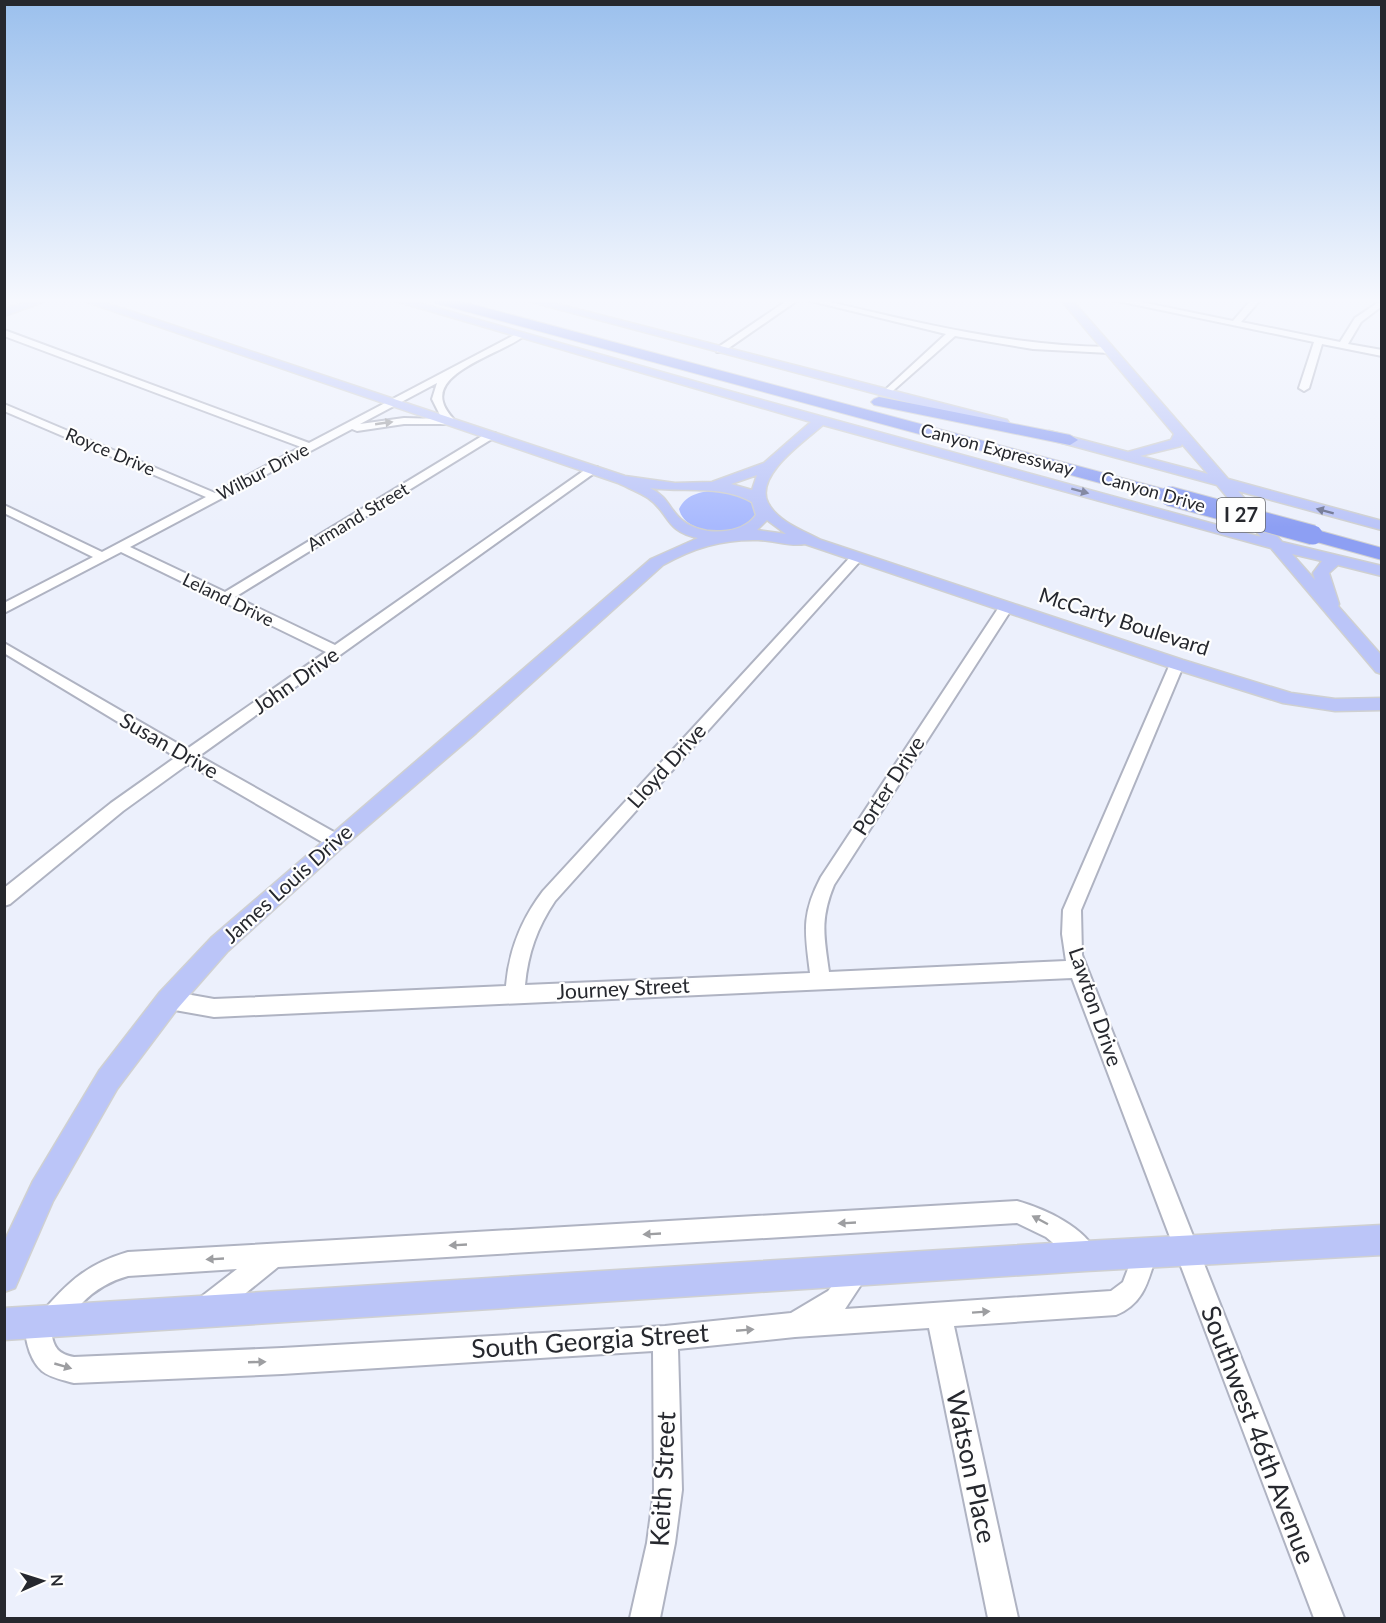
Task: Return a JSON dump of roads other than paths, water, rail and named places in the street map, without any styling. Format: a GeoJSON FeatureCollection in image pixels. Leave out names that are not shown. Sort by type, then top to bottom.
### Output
{"type":"FeatureCollection","features":[{"type":"Feature","properties":{"kind":"highway","name":"Canyon Expressway"},"geometry":{"type":"LineString","coordinates":[[721,376],[1314,529],[1382,542]]}},
{"type":"Feature","properties":{"kind":"highway","name":"Canyon Expressway"},"geometry":{"type":"LineString","coordinates":[[757,376],[850,398],[1171,491]]}},
{"type":"Feature","properties":{"kind":"highway"},"geometry":{"type":"LineString","coordinates":[[743,382],[752,387],[1041,477],[1056,484]]}},
{"type":"Feature","properties":{"kind":"highway"},"geometry":{"type":"LineString","coordinates":[[850,398],[867,399],[1070,440]]}},
{"type":"Feature","properties":{"kind":"highway","name":"Canyon Expressway"},"geometry":{"type":"LineString","coordinates":[[1314,529],[1382,554]]}},
{"type":"Feature","properties":{"kind":"main road"},"geometry":{"type":"LineString","coordinates":[[312,376],[623,480],[653,495],[671,513],[675,521],[686,529],[706,535],[759,535],[816,543]]}},
{"type":"Feature","properties":{"kind":"main road","name":"Canyon Drive"},"geometry":{"type":"LineString","coordinates":[[664,376],[1202,525],[1382,571]]}},
{"type":"Feature","properties":{"kind":"main road","name":"Canyon Drive"},"geometry":{"type":"LineString","coordinates":[[820,376],[1118,452],[1382,526]]}},
{"type":"Feature","properties":{"kind":"main road"},"geometry":{"type":"LineString","coordinates":[[1131,376],[1382,668]]}},
{"type":"Feature","properties":{"kind":"main road","name":"James Louis Drive"},"geometry":{"type":"LineString","coordinates":[[657,561],[701,541],[742,532],[757,524],[763,514],[759,494],[761,481],[769,466],[820,420]]}},
{"type":"Feature","properties":{"kind":"main road"},"geometry":{"type":"LineString","coordinates":[[1118,452],[1140,453],[1162,448],[1176,443],[1181,434]]}},
{"type":"Feature","properties":{"kind":"main road","name":"James Louis Drive"},"geometry":{"type":"LineString","coordinates":[[4,1276],[43,1191],[108,1080],[170,1000],[219,945],[657,561],[671,539],[673,528],[671,507],[676,498],[692,490],[727,482],[769,466]]}},
{"type":"Feature","properties":{"kind":"main road"},"geometry":{"type":"LineString","coordinates":[[1190,472],[1208,486],[1233,519],[1222,525],[1202,525]]}},
{"type":"Feature","properties":{"kind":"main road"},"geometry":{"type":"LineString","coordinates":[[623,480],[675,487],[720,486],[743,491],[757,499],[785,527],[816,543]]}},
{"type":"Feature","properties":{"kind":"main road"},"geometry":{"type":"LineString","coordinates":[[1298,503],[1281,505],[1278,509],[1309,543],[1338,560]]}},
{"type":"Feature","properties":{"kind":"main road","name":"McCarty Boulevard"},"geometry":{"type":"LineString","coordinates":[[816,543],[1177,664],[1290,699],[1335,705],[1382,704]]}},
{"type":"Feature","properties":{"kind":"main road"},"geometry":{"type":"LineString","coordinates":[[1334,614],[1321,573],[1326,565],[1338,560]]}},
{"type":"Feature","properties":{"kind":"main road"},"geometry":{"type":"LineString","coordinates":[[4,1324],[1086,1256],[1382,1240]]}},
{"type":"Feature","properties":{"kind":"street"},"geometry":{"type":"LineString","coordinates":[[119,376],[310,447]]}},
{"type":"Feature","properties":{"kind":"street","name":"Wilbur Drive"},"geometry":{"type":"LineString","coordinates":[[4,609],[444,376]]}},
{"type":"Feature","properties":{"kind":"street"},"geometry":{"type":"LineString","coordinates":[[448,376],[442,381],[436,393],[438,406],[452,422]]}},
{"type":"Feature","properties":{"kind":"street"},"geometry":{"type":"LineString","coordinates":[[887,393],[906,376]]}},
{"type":"Feature","properties":{"kind":"street"},"geometry":{"type":"LineString","coordinates":[[1304,388],[1308,376]]}},
{"type":"Feature","properties":{"kind":"street","name":"Royce Drive"},"geometry":{"type":"LineString","coordinates":[[4,408],[215,497]]}},
{"type":"Feature","properties":{"kind":"street"},"geometry":{"type":"LineString","coordinates":[[327,438],[386,422],[422,420],[452,422]]}},
{"type":"Feature","properties":{"kind":"street","name":"Armand Street"},"geometry":{"type":"LineString","coordinates":[[225,598],[491,435]]}},
{"type":"Feature","properties":{"kind":"street","name":"John Drive"},"geometry":{"type":"LineString","coordinates":[[4,899],[108,814],[592,469]]}},
{"type":"Feature","properties":{"kind":"street"},"geometry":{"type":"LineString","coordinates":[[4,508],[103,556]]}},
{"type":"Feature","properties":{"kind":"street","name":"Leland Drive"},"geometry":{"type":"LineString","coordinates":[[121,547],[336,652]]}},
{"type":"Feature","properties":{"kind":"street","name":"Lloyd Drive"},"geometry":{"type":"LineString","coordinates":[[515,994],[521,946],[527,928],[549,896],[857,557]]}},
{"type":"Feature","properties":{"kind":"street","name":"Porter Drive"},"geometry":{"type":"LineString","coordinates":[[821,980],[815,935],[816,907],[827,882],[1005,607]]}},
{"type":"Feature","properties":{"kind":"street","name":"Susan Drive"},"geometry":{"type":"LineString","coordinates":[[4,647],[335,842]]}},
{"type":"Feature","properties":{"kind":"street"},"geometry":{"type":"LineString","coordinates":[[4,660],[27,661]]}},
{"type":"Feature","properties":{"kind":"street","name":"Lawton Drive"},"geometry":{"type":"LineString","coordinates":[[1177,664],[1072,910],[1071,934],[1077,969],[1188,1251]]}},
{"type":"Feature","properties":{"kind":"street","name":"Journey Street"},"geometry":{"type":"LineString","coordinates":[[170,1000],[214,1008],[1077,969]]}},
{"type":"Feature","properties":{"kind":"street"},"geometry":{"type":"LineString","coordinates":[[44,1321],[84,1282],[109,1269],[128,1264],[1017,1212],[1037,1217],[1067,1237],[1086,1256]]}},
{"type":"Feature","properties":{"kind":"street","name":"Southwest 46th Avenue"},"geometry":{"type":"LineString","coordinates":[[1188,1251],[1329,1618]]}},
{"type":"Feature","properties":{"kind":"street","name":"South Georgia Street"},"geometry":{"type":"LineString","coordinates":[[44,1321],[41,1353],[57,1367],[74,1370],[282,1361],[665,1338],[795,1325],[1116,1302],[1132,1290],[1145,1253]]}},
{"type":"Feature","properties":{"kind":"street"},"geometry":{"type":"LineString","coordinates":[[203,1311],[274,1256]]}},
{"type":"Feature","properties":{"kind":"street"},"geometry":{"type":"LineString","coordinates":[[795,1325],[837,1300],[858,1271]]}},
{"type":"Feature","properties":{"kind":"street","name":"Watson Place"},"geometry":{"type":"LineString","coordinates":[[939,1315],[1003,1618]]}},
{"type":"Feature","properties":{"kind":"street","name":"Keith Street"},"geometry":{"type":"LineString","coordinates":[[645,1618],[662,1543],[668,1490],[665,1338]]}}]}
